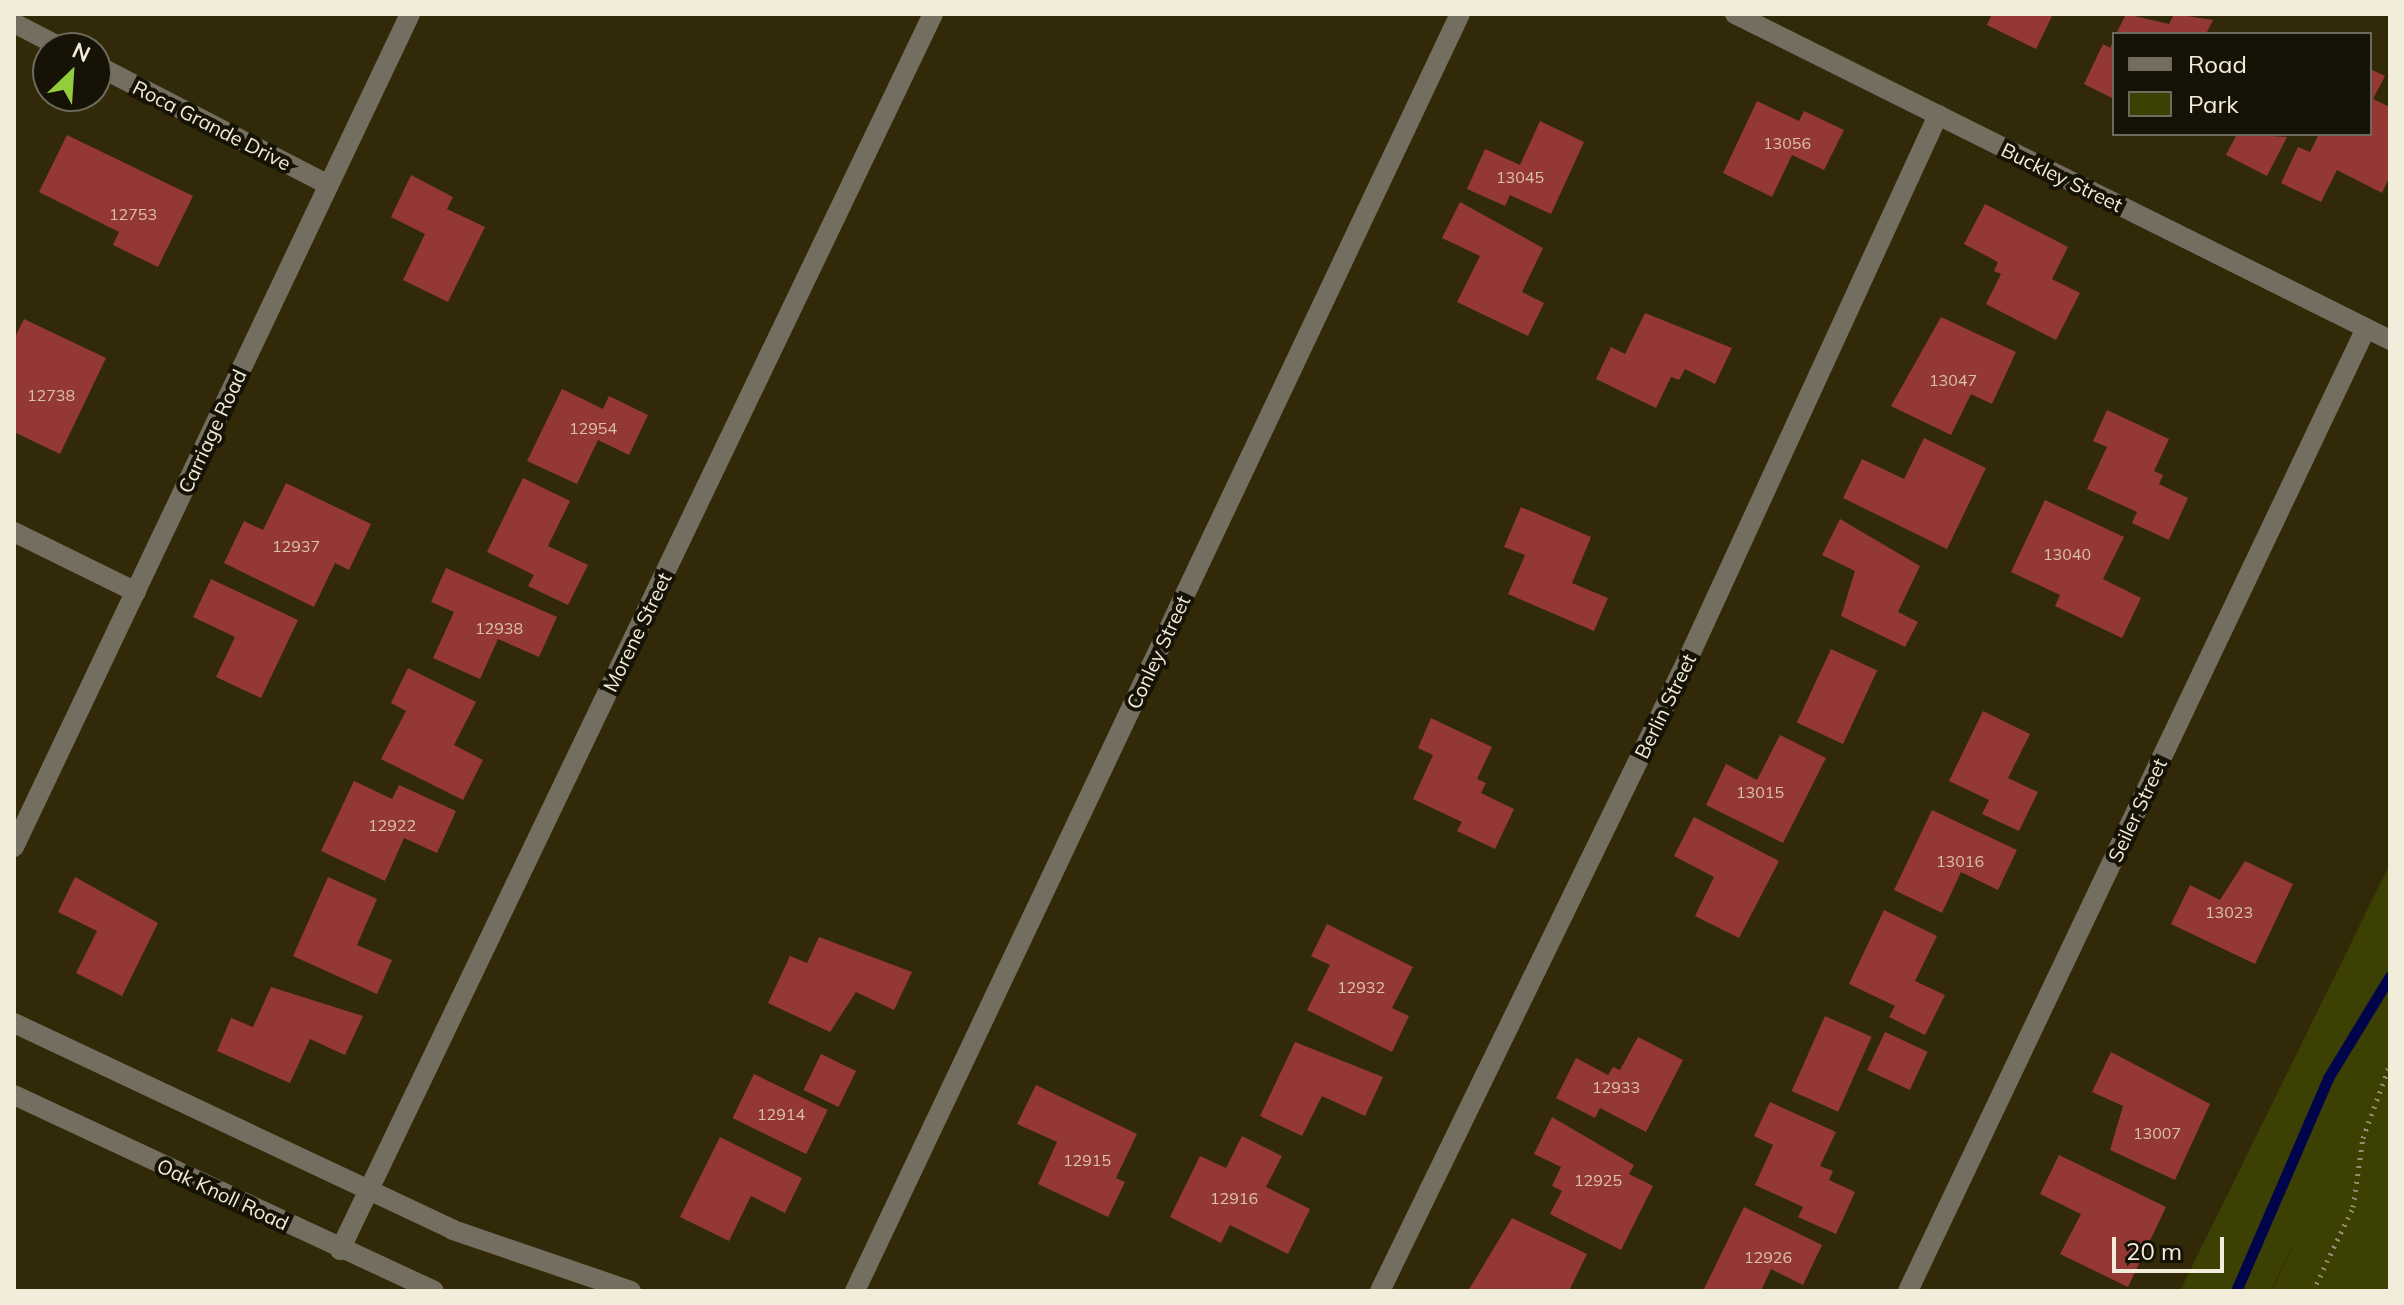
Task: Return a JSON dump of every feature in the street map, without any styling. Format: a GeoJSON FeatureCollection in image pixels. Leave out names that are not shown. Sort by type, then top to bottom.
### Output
{"type":"FeatureCollection","features":[{"type":"Feature","properties":{"kind":"street","name":"Carriage Road"},"geometry":{"type":"LineString","coordinates":[[14,847],[410,14]]}},
{"type":"Feature","properties":{"kind":"street","name":"Morene Street"},"geometry":{"type":"LineString","coordinates":[[340,1250],[933,14]]}},
{"type":"Feature","properties":{"kind":"street","name":"Conley Street"},"geometry":{"type":"LineString","coordinates":[[855,1291],[1460,14]]}},
{"type":"Feature","properties":{"kind":"street","name":"Buckley Street"},"geometry":{"type":"LineString","coordinates":[[1735,14],[2390,340]]}},
{"type":"Feature","properties":{"kind":"street"},"geometry":{"type":"LineString","coordinates":[[14,23],[32,32]]}},
{"type":"Feature","properties":{"kind":"street","name":"Roca Grande Drive"},"geometry":{"type":"LineString","coordinates":[[112,73],[328,185]]}},
{"type":"Feature","properties":{"kind":"street","name":"Berlin Street"},"geometry":{"type":"LineString","coordinates":[[1380,1291],[1693,648],[1938,115]]}},
{"type":"Feature","properties":{"kind":"street","name":"Seiler Street"},"geometry":{"type":"LineString","coordinates":[[1908,1291],[2366,328]]}},
{"type":"Feature","properties":{"kind":"street"},"geometry":{"type":"LineString","coordinates":[[14,532],[136,592]]}},
{"type":"Feature","properties":{"kind":"street"},"geometry":{"type":"LineString","coordinates":[[14,1023],[453,1230],[631,1291]]}},
{"type":"Feature","properties":{"kind":"street","name":"Oak Knoll Road"},"geometry":{"type":"LineString","coordinates":[[14,1095],[340,1250],[434,1291]]}},
{"type":"Feature","properties":{"kind":"path"},"geometry":{"type":"LineString","coordinates":[[2313,1291],[2353,1207],[2363,1138],[2390,1064]]}},
{"type":"Feature","properties":{"kind":"green space"},"geometry":{"type":"Polygon","coordinates":[[[2390,864],[2390,1291],[2272,1291],[2303,1225],[2271,1291],[2180,1291],[2390,864]]]}},
{"type":"Feature","properties":{"kind":"building"},"geometry":{"type":"Polygon","coordinates":[[[1992,14],[2053,14],[2036,49],[1987,25],[1992,14]]]}},
{"type":"Feature","properties":{"kind":"building"},"geometry":{"type":"Polygon","coordinates":[[[2126,14],[2169,24],[2174,14],[2213,20],[2207,32],[2117,32],[2126,14]]]}},
{"type":"Feature","properties":{"kind":"building"},"geometry":{"type":"Polygon","coordinates":[[[2103,44],[2110,48],[2112,44],[2112,98],[2084,84],[2103,44]]]}},
{"type":"Feature","properties":{"kind":"building"},"geometry":{"type":"Polygon","coordinates":[[[2372,70],[2385,76],[2373,99],[2390,107],[2390,176],[2382,193],[2337,170],[2321,202],[2281,183],[2298,147],[2310,152],[2318,136],[2372,136],[2372,70]]]}},
{"type":"Feature","properties":{"kind":"building"},"geometry":{"type":"Polygon","coordinates":[[[1757,101],[1799,121],[1804,111],[1844,130],[1824,170],[1792,155],[1772,197],[1723,173],[1757,101]]]}},
{"type":"Feature","properties":{"kind":"building"},"geometry":{"type":"Polygon","coordinates":[[[1540,121],[1584,142],[1551,214],[1510,195],[1505,206],[1467,189],[1485,149],[1520,165],[1540,121]]]}},
{"type":"Feature","properties":{"kind":"building"},"geometry":{"type":"Polygon","coordinates":[[[67,135],[193,196],[158,267],[113,245],[119,232],[39,192],[67,135]]]}},
{"type":"Feature","properties":{"kind":"building"},"geometry":{"type":"Polygon","coordinates":[[[2236,136],[2287,137],[2267,176],[2226,155],[2236,136]]]}},
{"type":"Feature","properties":{"kind":"building"},"geometry":{"type":"Polygon","coordinates":[[[411,175],[453,197],[447,209],[485,227],[448,302],[403,280],[425,234],[391,217],[411,175]]]}},
{"type":"Feature","properties":{"kind":"building"},"geometry":{"type":"Polygon","coordinates":[[[1460,202],[1543,248],[1522,292],[1544,303],[1528,336],[1457,302],[1480,256],[1442,238],[1460,202]]]}},
{"type":"Feature","properties":{"kind":"building"},"geometry":{"type":"Polygon","coordinates":[[[1985,204],[2068,247],[2052,279],[2080,293],[2056,340],[1986,304],[2001,274],[1994,271],[1998,262],[1964,244],[1985,204]]]}},
{"type":"Feature","properties":{"kind":"building"},"geometry":{"type":"Polygon","coordinates":[[[1645,313],[1732,348],[1715,384],[1685,369],[1679,380],[1671,377],[1656,408],[1596,379],[1611,347],[1625,354],[1645,313]]]}},
{"type":"Feature","properties":{"kind":"building"},"geometry":{"type":"Polygon","coordinates":[[[1941,317],[2016,352],[1992,404],[1971,394],[1951,435],[1891,406],[1941,317]]]}},
{"type":"Feature","properties":{"kind":"building"},"geometry":{"type":"Polygon","coordinates":[[[24,319],[106,358],[60,454],[14,432],[14,339],[24,319]]]}},
{"type":"Feature","properties":{"kind":"building"},"geometry":{"type":"Polygon","coordinates":[[[562,389],[603,409],[609,396],[648,415],[629,455],[598,440],[577,484],[527,461],[562,389]]]}},
{"type":"Feature","properties":{"kind":"building"},"geometry":{"type":"Polygon","coordinates":[[[2107,410],[2169,439],[2154,471],[2163,475],[2159,484],[2188,498],[2169,540],[2132,523],[2137,512],[2087,489],[2107,447],[2093,441],[2107,410]]]}},
{"type":"Feature","properties":{"kind":"building"},"geometry":{"type":"Polygon","coordinates":[[[1924,438],[1986,468],[1947,549],[1843,498],[1862,459],[1904,479],[1924,438]]]}},
{"type":"Feature","properties":{"kind":"building"},"geometry":{"type":"Polygon","coordinates":[[[523,478],[570,501],[548,546],[588,565],[568,605],[528,586],[534,575],[487,552],[523,478]]]}},
{"type":"Feature","properties":{"kind":"building"},"geometry":{"type":"Polygon","coordinates":[[[286,483],[371,524],[349,570],[335,563],[314,607],[224,563],[244,521],[263,530],[286,483]]]}},
{"type":"Feature","properties":{"kind":"building"},"geometry":{"type":"Polygon","coordinates":[[[2045,500],[2124,537],[2103,579],[2141,598],[2122,638],[2055,606],[2060,595],[2011,572],[2045,500]]]}},
{"type":"Feature","properties":{"kind":"building"},"geometry":{"type":"Polygon","coordinates":[[[1521,507],[1591,537],[1572,583],[1608,598],[1594,631],[1508,594],[1525,555],[1504,547],[1521,507]]]}},
{"type":"Feature","properties":{"kind":"building"},"geometry":{"type":"Polygon","coordinates":[[[1840,519],[1920,566],[1898,612],[1918,622],[1905,647],[1841,616],[1855,571],[1822,555],[1840,519]]]}},
{"type":"Feature","properties":{"kind":"building"},"geometry":{"type":"Polygon","coordinates":[[[446,568],[557,617],[539,657],[498,639],[480,679],[433,658],[454,612],[431,602],[446,568]]]}},
{"type":"Feature","properties":{"kind":"building"},"geometry":{"type":"Polygon","coordinates":[[[211,579],[298,620],[261,698],[216,677],[235,637],[193,617],[211,579]]]}},
{"type":"Feature","properties":{"kind":"building"},"geometry":{"type":"Polygon","coordinates":[[[1831,649],[1877,671],[1843,744],[1797,722],[1831,649]]]}},
{"type":"Feature","properties":{"kind":"building"},"geometry":{"type":"Polygon","coordinates":[[[408,668],[476,702],[454,745],[483,760],[463,800],[381,759],[406,711],[391,703],[408,668]]]}},
{"type":"Feature","properties":{"kind":"building"},"geometry":{"type":"Polygon","coordinates":[[[1983,711],[2030,734],[2008,778],[2038,792],[2019,831],[1982,814],[1989,800],[1949,781],[1983,711]]]}},
{"type":"Feature","properties":{"kind":"building"},"geometry":{"type":"Polygon","coordinates":[[[1431,718],[1492,747],[1477,779],[1486,783],[1481,793],[1514,809],[1495,849],[1457,831],[1462,822],[1413,799],[1433,755],[1418,748],[1431,718]]]}},
{"type":"Feature","properties":{"kind":"building"},"geometry":{"type":"Polygon","coordinates":[[[1780,735],[1826,758],[1783,843],[1706,805],[1726,764],[1757,780],[1780,735]]]}},
{"type":"Feature","properties":{"kind":"building"},"geometry":{"type":"Polygon","coordinates":[[[354,781],[392,799],[399,785],[456,811],[437,853],[404,838],[385,881],[321,851],[354,781]]]}},
{"type":"Feature","properties":{"kind":"building"},"geometry":{"type":"Polygon","coordinates":[[[1932,810],[2017,850],[1998,890],[1961,872],[1942,913],[1894,890],[1932,810]]]}},
{"type":"Feature","properties":{"kind":"building"},"geometry":{"type":"Polygon","coordinates":[[[1694,817],[1779,861],[1739,938],[1695,916],[1714,877],[1674,856],[1694,817]]]}},
{"type":"Feature","properties":{"kind":"building"},"geometry":{"type":"Polygon","coordinates":[[[2245,861],[2293,884],[2255,964],[2171,924],[2190,885],[2220,900],[2245,861]]]}},
{"type":"Feature","properties":{"kind":"building"},"geometry":{"type":"Polygon","coordinates":[[[75,877],[158,923],[122,996],[76,973],[97,931],[58,912],[75,877]]]}},
{"type":"Feature","properties":{"kind":"building"},"geometry":{"type":"Polygon","coordinates":[[[328,877],[377,899],[357,945],[392,960],[377,994],[293,956],[328,877]]]}},
{"type":"Feature","properties":{"kind":"building"},"geometry":{"type":"Polygon","coordinates":[[[1884,910],[1937,936],[1915,981],[1945,995],[1925,1035],[1889,1017],[1895,1006],[1849,984],[1884,910]]]}},
{"type":"Feature","properties":{"kind":"building"},"geometry":{"type":"Polygon","coordinates":[[[1327,924],[1413,967],[1392,1008],[1409,1016],[1392,1052],[1307,1010],[1330,965],[1311,956],[1327,924]]]}},
{"type":"Feature","properties":{"kind":"building"},"geometry":{"type":"Polygon","coordinates":[[[819,937],[912,972],[894,1010],[856,992],[830,1032],[768,1003],[790,956],[807,963],[819,937]]]}},
{"type":"Feature","properties":{"kind":"building"},"geometry":{"type":"Polygon","coordinates":[[[271,987],[363,1016],[345,1055],[310,1039],[290,1083],[217,1051],[231,1018],[253,1027],[271,987]]]}},
{"type":"Feature","properties":{"kind":"building"},"geometry":{"type":"Polygon","coordinates":[[[1825,1016],[1872,1037],[1838,1112],[1792,1091],[1825,1016]]]}},
{"type":"Feature","properties":{"kind":"building"},"geometry":{"type":"Polygon","coordinates":[[[1885,1032],[1928,1052],[1910,1090],[1867,1070],[1885,1032]]]}},
{"type":"Feature","properties":{"kind":"building"},"geometry":{"type":"Polygon","coordinates":[[[1638,1037],[1683,1060],[1646,1132],[1600,1108],[1595,1118],[1556,1098],[1576,1058],[1608,1075],[1613,1067],[1620,1070],[1638,1037]]]}},
{"type":"Feature","properties":{"kind":"building"},"geometry":{"type":"Polygon","coordinates":[[[1295,1042],[1383,1077],[1365,1116],[1322,1096],[1302,1136],[1260,1116],[1295,1042]]]}},
{"type":"Feature","properties":{"kind":"building"},"geometry":{"type":"Polygon","coordinates":[[[2111,1052],[2210,1104],[2175,1180],[2110,1150],[2123,1106],[2092,1092],[2111,1052]]]}},
{"type":"Feature","properties":{"kind":"building"},"geometry":{"type":"Polygon","coordinates":[[[821,1054],[856,1071],[839,1107],[803,1090],[821,1054]]]}},
{"type":"Feature","properties":{"kind":"building"},"geometry":{"type":"Polygon","coordinates":[[[754,1074],[828,1110],[806,1154],[733,1118],[754,1074]]]}},
{"type":"Feature","properties":{"kind":"building"},"geometry":{"type":"Polygon","coordinates":[[[1036,1085],[1137,1134],[1116,1178],[1125,1182],[1108,1217],[1038,1184],[1057,1142],[1017,1124],[1036,1085]]]}},
{"type":"Feature","properties":{"kind":"building"},"geometry":{"type":"Polygon","coordinates":[[[1770,1102],[1836,1132],[1820,1166],[1833,1171],[1829,1180],[1855,1192],[1836,1234],[1798,1217],[1803,1207],[1755,1185],[1773,1145],[1754,1136],[1770,1102]]]}},
{"type":"Feature","properties":{"kind":"building"},"geometry":{"type":"Polygon","coordinates":[[[1552,1117],[1634,1165],[1629,1174],[1653,1186],[1621,1250],[1550,1214],[1562,1191],[1552,1186],[1561,1167],[1534,1154],[1552,1117]]]}},
{"type":"Feature","properties":{"kind":"building"},"geometry":{"type":"Polygon","coordinates":[[[1242,1136],[1282,1156],[1266,1187],[1310,1209],[1288,1254],[1230,1225],[1221,1243],[1170,1217],[1200,1156],[1226,1168],[1242,1136]]]}},
{"type":"Feature","properties":{"kind":"building"},"geometry":{"type":"Polygon","coordinates":[[[720,1137],[802,1178],[785,1213],[751,1196],[729,1241],[680,1217],[720,1137]]]}},
{"type":"Feature","properties":{"kind":"building"},"geometry":{"type":"Polygon","coordinates":[[[2059,1155],[2166,1207],[2128,1287],[2060,1254],[2081,1214],[2040,1194],[2059,1155]]]}},
{"type":"Feature","properties":{"kind":"building"},"geometry":{"type":"Polygon","coordinates":[[[1744,1207],[1822,1245],[1803,1285],[1771,1269],[1761,1291],[1703,1291],[1744,1207]]]}},
{"type":"Feature","properties":{"kind":"building"},"geometry":{"type":"Polygon","coordinates":[[[1512,1218],[1587,1254],[1569,1291],[1468,1291],[1512,1218]]]}},
{"type":"Feature","properties":{"kind":"waterway"},"geometry":{"type":"LineString","coordinates":[[2236,1291],[2328,1078],[2390,976]]}}]}
